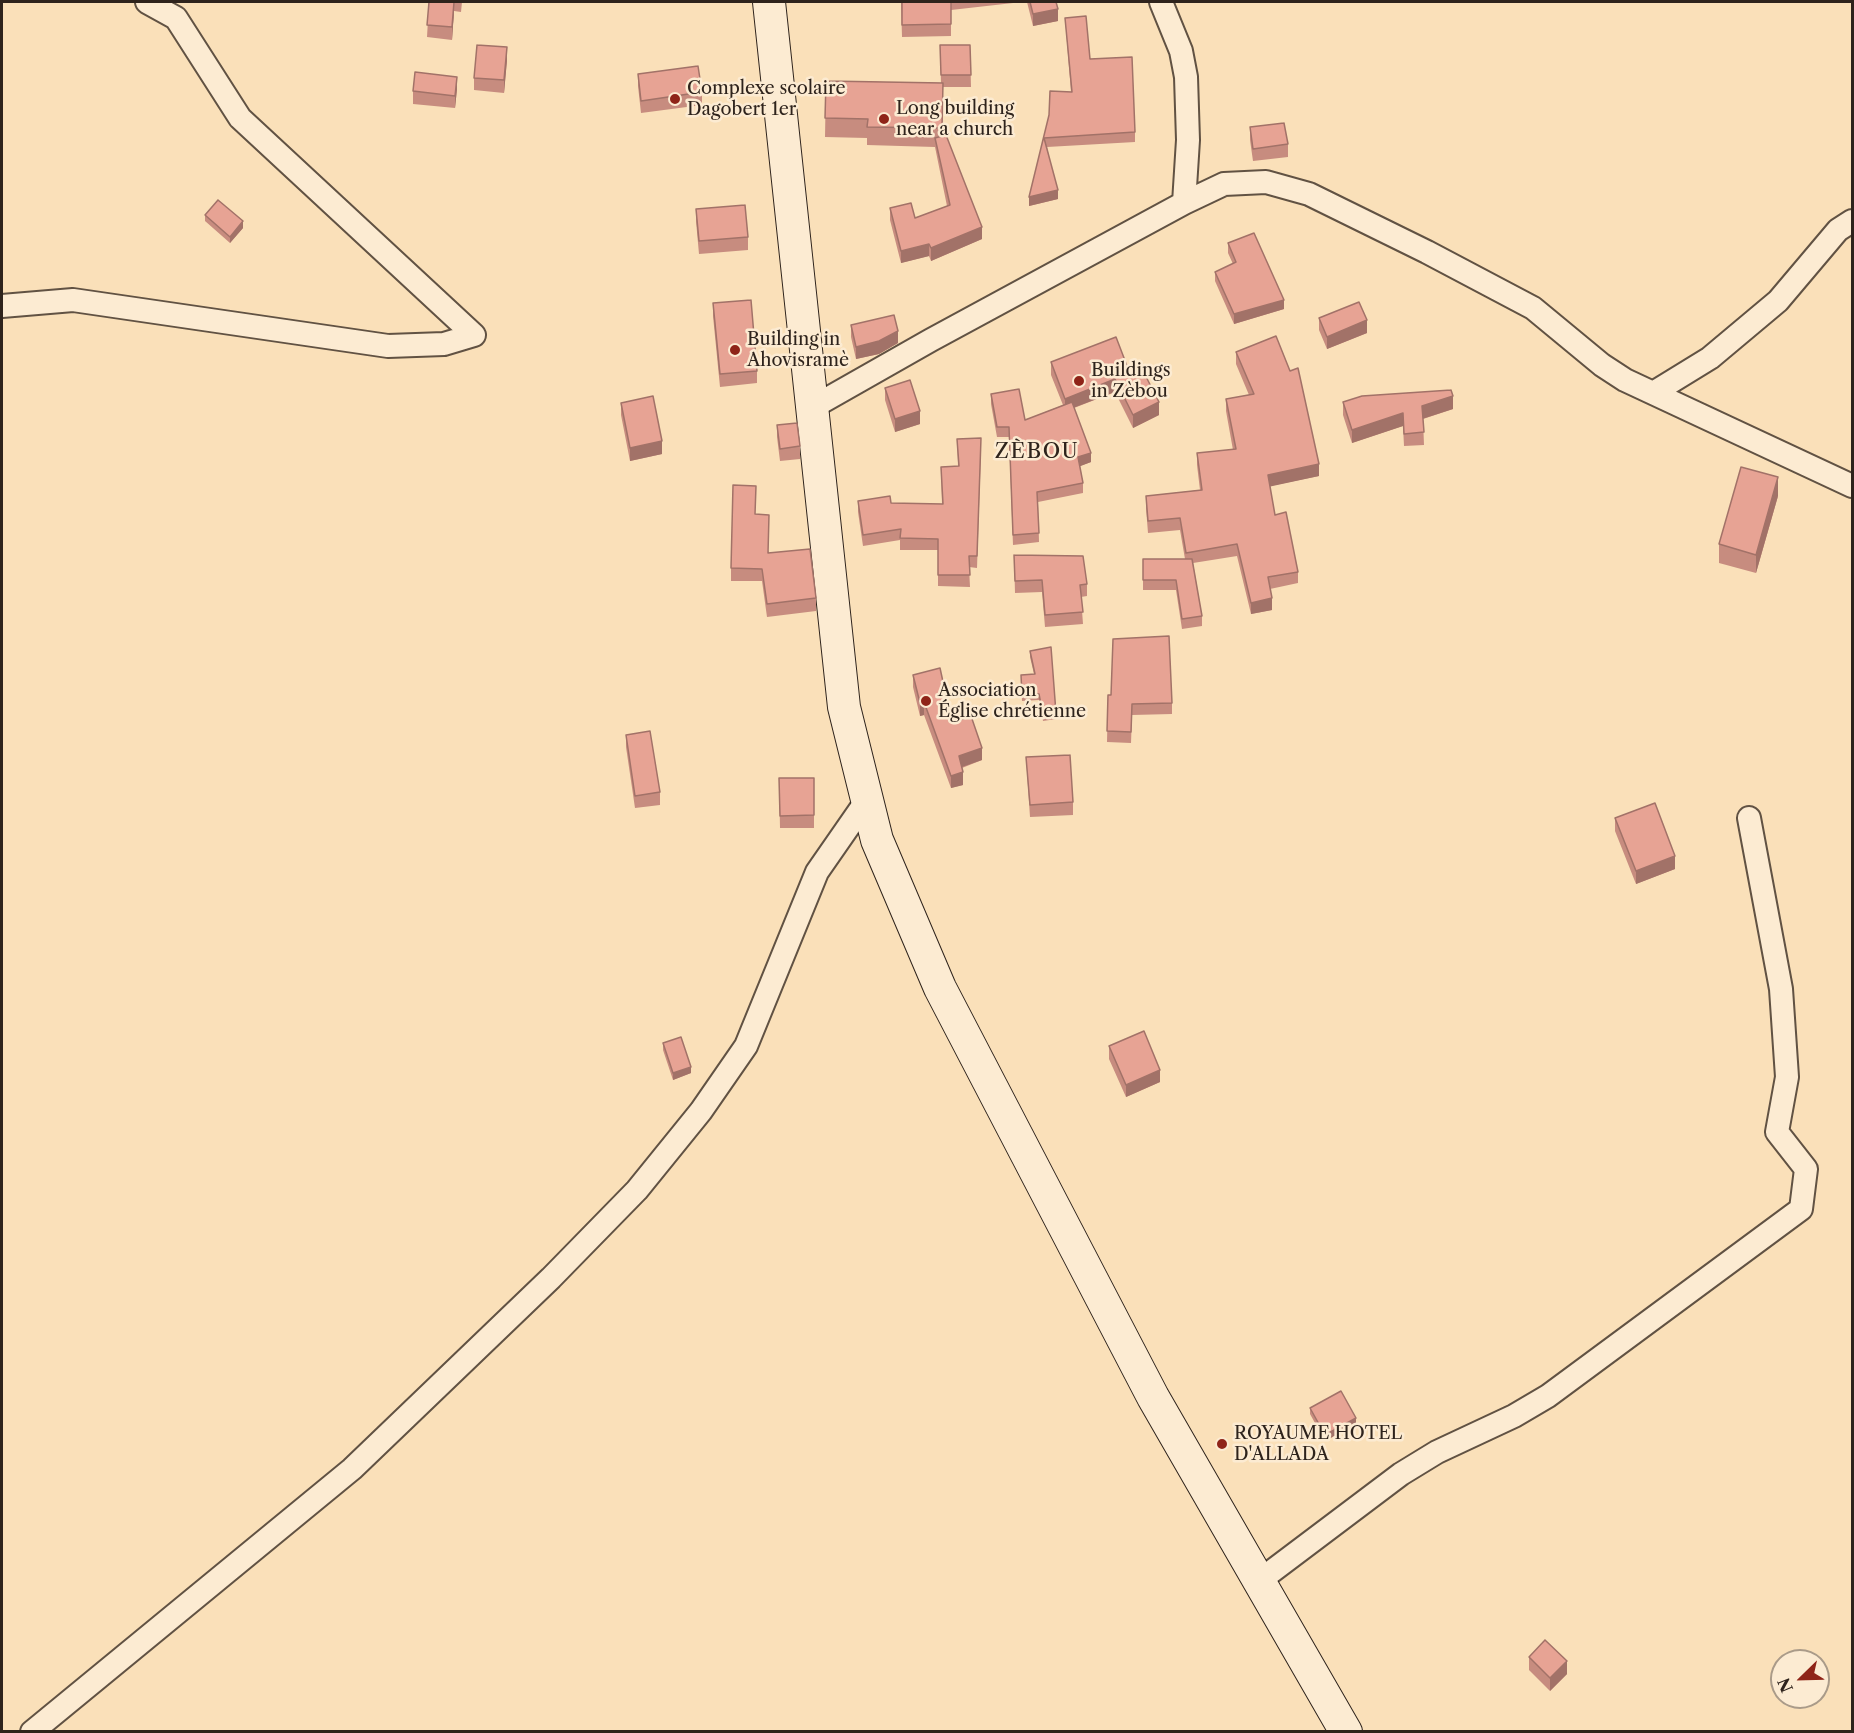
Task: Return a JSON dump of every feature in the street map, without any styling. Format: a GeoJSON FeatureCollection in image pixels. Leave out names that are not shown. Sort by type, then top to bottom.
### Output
{"type":"FeatureCollection","features":[{"type":"Feature","properties":{"kind":"street"},"geometry":{"type":"LineString","coordinates":[[2,306],[73,300],[388,346],[444,344],[474,335],[240,118],[176,18],[147,2]]}},
{"type":"Feature","properties":{"kind":"street"},"geometry":{"type":"LineString","coordinates":[[770,2],[844,707],[877,840],[940,988],[1153,1397],[1346,1731]]}},
{"type":"Feature","properties":{"kind":"street"},"geometry":{"type":"LineString","coordinates":[[1161,2],[1181,51],[1186,77],[1188,140],[1184,203]]}},
{"type":"Feature","properties":{"kind":"street"},"geometry":{"type":"LineString","coordinates":[[813,407],[941,334],[1184,203],[1224,184],[1266,182],[1309,194],[1533,308],[1602,365],[1653,393],[1852,486]]}},
{"type":"Feature","properties":{"kind":"street"},"geometry":{"type":"LineString","coordinates":[[1653,393],[1710,358],[1778,301],[1838,230],[1852,221]]}},
{"type":"Feature","properties":{"kind":"street"},"geometry":{"type":"LineString","coordinates":[[32,1731],[351,1469],[551,1278],[637,1190],[701,1111],[746,1046],[817,872],[867,800]]}},
{"type":"Feature","properties":{"kind":"street"},"geometry":{"type":"LineString","coordinates":[[1259,1581],[1401,1474],[1437,1452],[1514,1416],[1548,1396],[1800,1209],[1806,1169],[1777,1132],[1787,1077],[1781,989],[1749,818]]}},
{"type":"Feature","properties":{"kind":"building"},"geometry":{"type":"Polygon","coordinates":[[[429,2],[454,2],[452,27],[427,25],[429,2]]]}},
{"type":"Feature","properties":{"kind":"building"},"geometry":{"type":"Polygon","coordinates":[[[902,2],[951,2],[951,24],[902,25],[902,2]]]}},
{"type":"Feature","properties":{"kind":"building"},"geometry":{"type":"Polygon","coordinates":[[[1030,2],[1056,2],[1058,9],[1033,14],[1030,2]]]}},
{"type":"Feature","properties":{"kind":"building"},"geometry":{"type":"Polygon","coordinates":[[[1086,16],[1090,59],[1132,57],[1135,132],[1044,138],[1058,190],[1029,197],[1049,115],[1050,91],[1072,92],[1065,18],[1086,16]]]}},
{"type":"Feature","properties":{"kind":"building"},"geometry":{"type":"Polygon","coordinates":[[[477,45],[507,47],[504,80],[474,78],[477,45]]]}},
{"type":"Feature","properties":{"kind":"building"},"geometry":{"type":"Polygon","coordinates":[[[940,45],[970,45],[971,75],[941,75],[940,45]]]}},
{"type":"Feature","properties":{"kind":"building"},"geometry":{"type":"Polygon","coordinates":[[[698,66],[702,92],[641,101],[638,74],[698,66]]]}},
{"type":"Feature","properties":{"kind":"building"},"geometry":{"type":"Polygon","coordinates":[[[415,72],[457,77],[455,96],[413,91],[415,72]]]}},
{"type":"Feature","properties":{"kind":"building"},"geometry":{"type":"Polygon","coordinates":[[[826,81],[943,83],[942,128],[867,127],[868,119],[825,118],[826,81]]]}},
{"type":"Feature","properties":{"kind":"building"},"geometry":{"type":"Polygon","coordinates":[[[1284,123],[1288,144],[1253,149],[1250,127],[1284,123]]]}},
{"type":"Feature","properties":{"kind":"building"},"geometry":{"type":"Polygon","coordinates":[[[946,135],[982,227],[931,248],[929,244],[901,251],[890,208],[911,203],[915,218],[950,205],[935,138],[946,135]]]}},
{"type":"Feature","properties":{"kind":"building"},"geometry":{"type":"Polygon","coordinates":[[[218,200],[243,221],[230,237],[205,215],[218,200]]]}},
{"type":"Feature","properties":{"kind":"building"},"geometry":{"type":"Polygon","coordinates":[[[745,205],[748,237],[699,241],[696,209],[745,205]]]}},
{"type":"Feature","properties":{"kind":"building"},"geometry":{"type":"Polygon","coordinates":[[[1254,233],[1284,300],[1234,314],[1215,272],[1236,262],[1228,243],[1254,233]]]}},
{"type":"Feature","properties":{"kind":"building","name":"Building in Ahovisramè"},"geometry":{"type":"Polygon","coordinates":[[[751,300],[757,371],[720,374],[713,303],[751,300]]]}},
{"type":"Feature","properties":{"kind":"building"},"geometry":{"type":"Polygon","coordinates":[[[1359,302],[1367,320],[1327,337],[1319,318],[1359,302]]]}},
{"type":"Feature","properties":{"kind":"building"},"geometry":{"type":"Polygon","coordinates":[[[894,315],[898,331],[879,341],[856,347],[851,325],[894,315]]]}},
{"type":"Feature","properties":{"kind":"building"},"geometry":{"type":"Polygon","coordinates":[[[1276,336],[1290,371],[1298,368],[1319,464],[1268,475],[1275,515],[1286,512],[1298,572],[1268,577],[1272,598],[1251,603],[1237,544],[1186,553],[1180,518],[1148,521],[1146,496],[1202,490],[1197,453],[1236,449],[1226,399],[1254,394],[1236,352],[1276,336]]]}},
{"type":"Feature","properties":{"kind":"building"},"geometry":{"type":"Polygon","coordinates":[[[1116,337],[1129,371],[1140,365],[1159,402],[1133,415],[1115,379],[1065,399],[1051,362],[1116,337]]]}},
{"type":"Feature","properties":{"kind":"building"},"geometry":{"type":"Polygon","coordinates":[[[910,380],[920,411],[895,419],[885,388],[910,380]]]}},
{"type":"Feature","properties":{"kind":"building"},"geometry":{"type":"Polygon","coordinates":[[[1019,389],[1025,420],[1072,402],[1091,453],[1078,457],[1083,483],[1037,492],[1039,533],[1013,535],[1009,427],[997,427],[991,394],[1019,389]]]}},
{"type":"Feature","properties":{"kind":"building"},"geometry":{"type":"Polygon","coordinates":[[[1451,390],[1453,396],[1422,406],[1424,432],[1404,434],[1403,413],[1352,430],[1343,402],[1362,396],[1451,390]]]}},
{"type":"Feature","properties":{"kind":"building"},"geometry":{"type":"Polygon","coordinates":[[[653,396],[662,441],[630,448],[621,403],[653,396]]]}},
{"type":"Feature","properties":{"kind":"building"},"geometry":{"type":"Polygon","coordinates":[[[797,423],[800,446],[780,449],[777,425],[797,423]]]}},
{"type":"Feature","properties":{"kind":"building"},"geometry":{"type":"Polygon","coordinates":[[[981,438],[977,556],[969,556],[970,575],[938,575],[938,539],[900,538],[901,529],[863,535],[858,501],[890,496],[891,503],[943,504],[941,467],[959,466],[957,439],[981,438]]]}},
{"type":"Feature","properties":{"kind":"building"},"geometry":{"type":"Polygon","coordinates":[[[1741,467],[1778,477],[1756,555],[1719,544],[1741,467]]]}},
{"type":"Feature","properties":{"kind":"building"},"geometry":{"type":"Polygon","coordinates":[[[733,485],[756,486],[755,514],[769,515],[768,553],[810,549],[816,598],[767,604],[762,569],[731,568],[733,485]]]}},
{"type":"Feature","properties":{"kind":"building"},"geometry":{"type":"Polygon","coordinates":[[[1014,555],[1083,556],[1087,584],[1080,585],[1083,612],[1045,615],[1042,580],[1015,581],[1014,555]]]}},
{"type":"Feature","properties":{"kind":"building"},"geometry":{"type":"Polygon","coordinates":[[[1143,559],[1192,559],[1202,616],[1182,619],[1176,580],[1143,580],[1143,559]]]}},
{"type":"Feature","properties":{"kind":"building"},"geometry":{"type":"Polygon","coordinates":[[[1169,636],[1172,703],[1132,704],[1131,732],[1107,731],[1113,639],[1169,636]]]}},
{"type":"Feature","properties":{"kind":"building"},"geometry":{"type":"Polygon","coordinates":[[[1051,647],[1056,713],[1043,715],[1039,694],[1022,695],[1021,675],[1035,674],[1030,651],[1051,647]]]}},
{"type":"Feature","properties":{"kind":"building"},"geometry":{"type":"Polygon","coordinates":[[[940,668],[952,723],[971,716],[982,748],[959,756],[963,772],[951,776],[924,702],[920,703],[913,675],[940,668]]]}},
{"type":"Feature","properties":{"kind":"building"},"geometry":{"type":"Polygon","coordinates":[[[650,731],[660,792],[635,796],[626,735],[650,731]]]}},
{"type":"Feature","properties":{"kind":"building"},"geometry":{"type":"Polygon","coordinates":[[[1070,755],[1073,802],[1030,805],[1026,757],[1070,755]]]}},
{"type":"Feature","properties":{"kind":"building"},"geometry":{"type":"Polygon","coordinates":[[[779,778],[814,778],[814,815],[780,816],[779,778]]]}},
{"type":"Feature","properties":{"kind":"building"},"geometry":{"type":"Polygon","coordinates":[[[1655,803],[1675,856],[1636,871],[1615,818],[1655,803]]]}},
{"type":"Feature","properties":{"kind":"building"},"geometry":{"type":"Polygon","coordinates":[[[1144,1031],[1160,1070],[1126,1085],[1109,1046],[1144,1031]]]}},
{"type":"Feature","properties":{"kind":"building"},"geometry":{"type":"Polygon","coordinates":[[[681,1037],[691,1067],[673,1073],[663,1043],[681,1037]]]}},
{"type":"Feature","properties":{"kind":"building"},"geometry":{"type":"Polygon","coordinates":[[[1341,1391],[1356,1418],[1325,1435],[1310,1408],[1341,1391]]]}},
{"type":"Feature","properties":{"kind":"building"},"geometry":{"type":"Polygon","coordinates":[[[1545,1640],[1567,1661],[1550,1678],[1529,1657],[1545,1640]]]}},
{"type":"Feature","properties":{"kind":"place","name":"Complexe scolaire Dagobert 1er"},"geometry":{"type":"Point","coordinates":[675,99]}},
{"type":"Feature","properties":{"kind":"place","name":"Long building near a church"},"geometry":{"type":"Point","coordinates":[884,119]}},
{"type":"Feature","properties":{"kind":"place","name":"Building in Ahovisramè"},"geometry":{"type":"Point","coordinates":[735,350]}},
{"type":"Feature","properties":{"kind":"place","name":"Buildings in Zèbou"},"geometry":{"type":"Point","coordinates":[1079,381]}},
{"type":"Feature","properties":{"kind":"place","name":"Association Église chrétienne"},"geometry":{"type":"Point","coordinates":[926,701]}},
{"type":"Feature","properties":{"kind":"place","name":"ROYAUME HOTEL D'ALLADA"},"geometry":{"type":"Point","coordinates":[1222,1444]}},
{"type":"Feature","properties":{"kind":"district","name":"ZÈBOU"},"geometry":{"type":"Point","coordinates":[1037,452]}}]}
